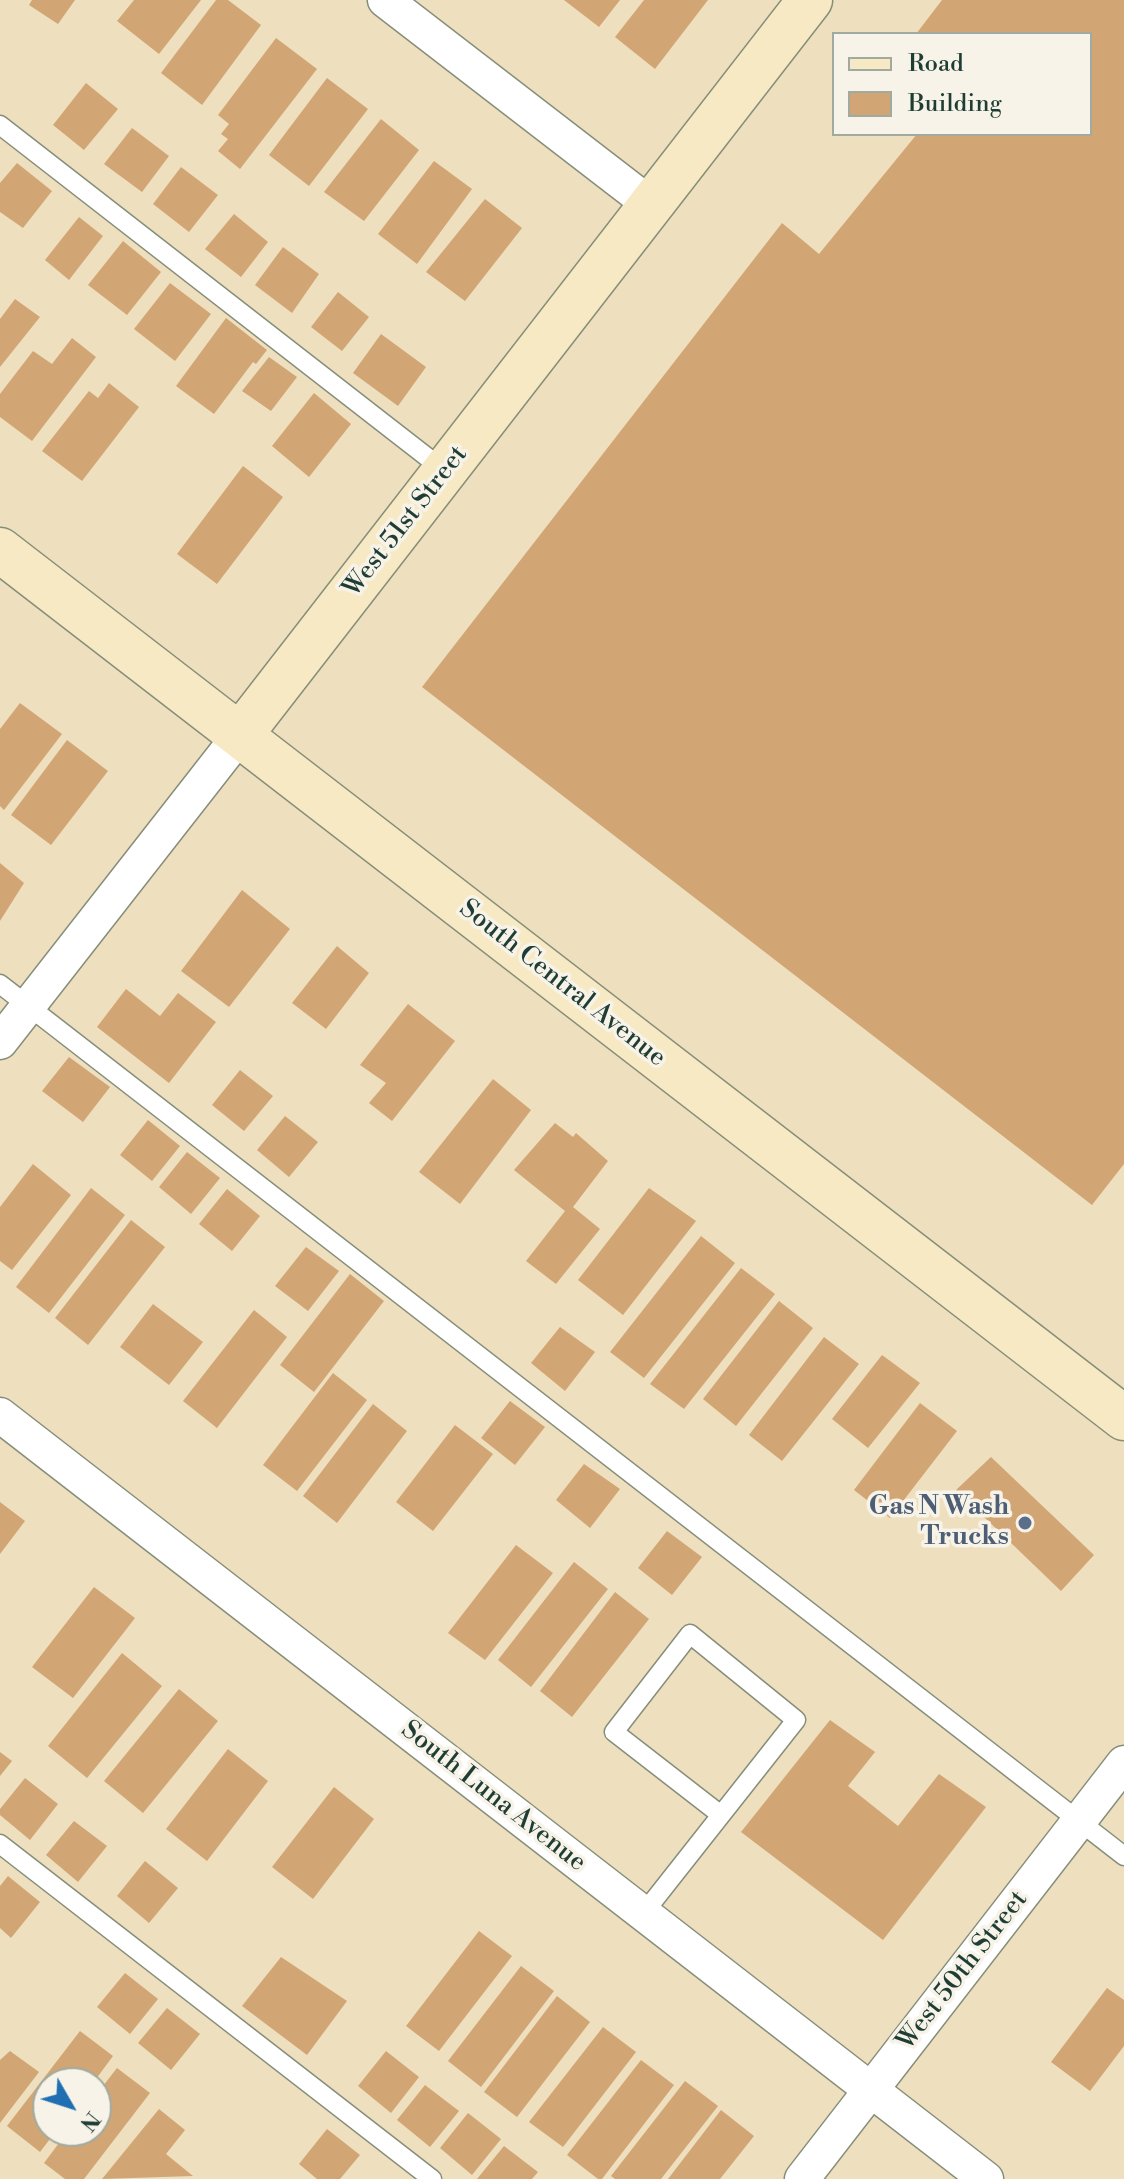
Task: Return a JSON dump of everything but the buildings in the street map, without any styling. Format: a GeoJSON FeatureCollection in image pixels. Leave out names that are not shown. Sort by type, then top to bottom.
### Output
{"type":"FeatureCollection","features":[{"type":"Feature","properties":{"kind":"main road","name":"West 51st Street"},"geometry":{"type":"LineString","coordinates":[[240,735],[810,0]]}},
{"type":"Feature","properties":{"kind":"main road","name":"South Central Avenue"},"geometry":{"type":"LineString","coordinates":[[0,550],[1124,1418]]}},
{"type":"Feature","properties":{"kind":"street"},"geometry":{"type":"LineString","coordinates":[[385,0],[651,205]]}},
{"type":"Feature","properties":{"kind":"street","name":"West 51st Street"},"geometry":{"type":"LineString","coordinates":[[0,1042],[240,735]]}},
{"type":"Feature","properties":{"kind":"street","name":"South Luna Avenue"},"geometry":{"type":"LineString","coordinates":[[0,1415],[986,2179]]}},
{"type":"Feature","properties":{"kind":"street","name":"West 50th Street"},"geometry":{"type":"LineString","coordinates":[[802,2179],[1124,1763]]}},
{"type":"Feature","properties":{"kind":"lane"},"geometry":{"type":"LineString","coordinates":[[0,125],[445,471]]}},
{"type":"Feature","properties":{"kind":"lane"},"geometry":{"type":"LineString","coordinates":[[0,984],[1124,1856]]}},
{"type":"Feature","properties":{"kind":"lane"},"geometry":{"type":"LineString","coordinates":[[643,1914],[796,1720],[690,1634],[614,1732],[721,1815]]}},
{"type":"Feature","properties":{"kind":"lane"},"geometry":{"type":"LineString","coordinates":[[0,1844],[432,2179]]}},
{"type":"Feature","properties":{"kind":"place","name":"Gas N Wash Trucks"},"geometry":{"type":"Point","coordinates":[1025,1523]}}]}
